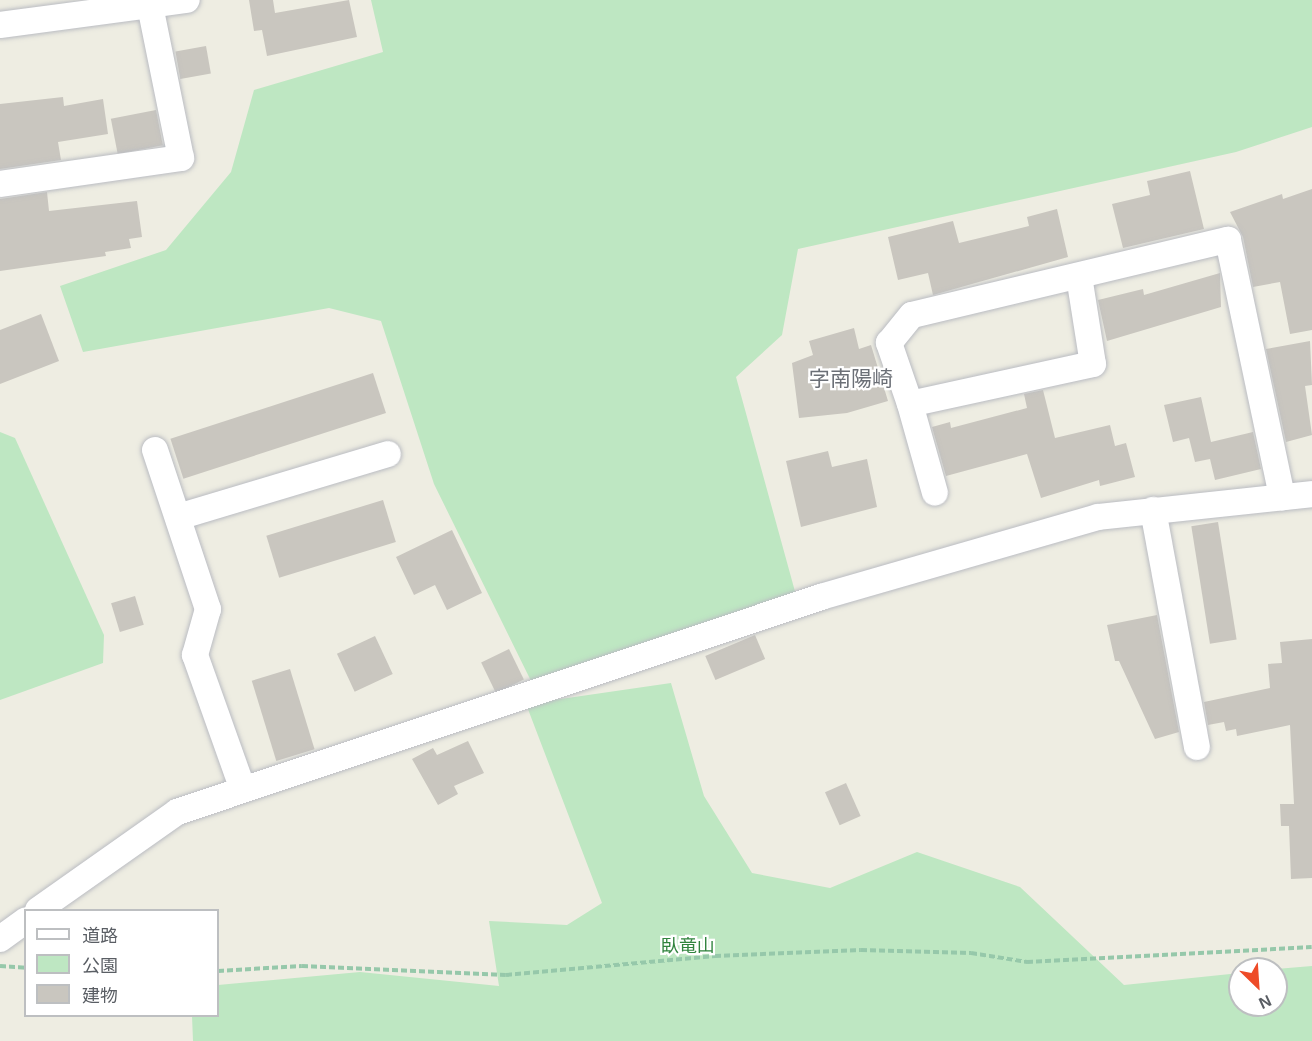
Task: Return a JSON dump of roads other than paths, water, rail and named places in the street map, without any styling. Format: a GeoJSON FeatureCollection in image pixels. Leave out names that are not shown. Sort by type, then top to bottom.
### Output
{"type":"FeatureCollection","features":[{"type":"Feature","properties":{"kind":"street"},"geometry":{"type":"LineString","coordinates":[[0,25],[149,3],[187,0]]}},
{"type":"Feature","properties":{"kind":"street"},"geometry":{"type":"LineString","coordinates":[[0,184],[181,158],[149,3]]}},
{"type":"Feature","properties":{"kind":"street"},"geometry":{"type":"LineString","coordinates":[[935,493],[910,404],[889,343],[912,315],[1228,240],[1282,496]]}},
{"type":"Feature","properties":{"kind":"street"},"geometry":{"type":"LineString","coordinates":[[910,404],[1093,364],[1079,276]]}},
{"type":"Feature","properties":{"kind":"street"},"geometry":{"type":"LineString","coordinates":[[155,450],[208,609],[195,655],[242,787]]}},
{"type":"Feature","properties":{"kind":"street"},"geometry":{"type":"LineString","coordinates":[[178,517],[388,454]]}},
{"type":"Feature","properties":{"kind":"street"},"geometry":{"type":"LineString","coordinates":[[39,909],[177,812],[242,787],[821,597],[1098,518],[1153,510],[1312,494]]}},
{"type":"Feature","properties":{"kind":"street"},"geometry":{"type":"LineString","coordinates":[[1153,510],[1197,747]]}},
{"type":"Feature","properties":{"kind":"street"},"geometry":{"type":"LineString","coordinates":[[0,939],[24,921]]}},
{"type":"Feature","properties":{"kind":"district","name":"字南陽崎"},"geometry":{"type":"Point","coordinates":[851,379]}},
{"type":"Feature","properties":{"kind":"park label","name":"臥竜山"},"geometry":{"type":"Point","coordinates":[688,946]}}]}
